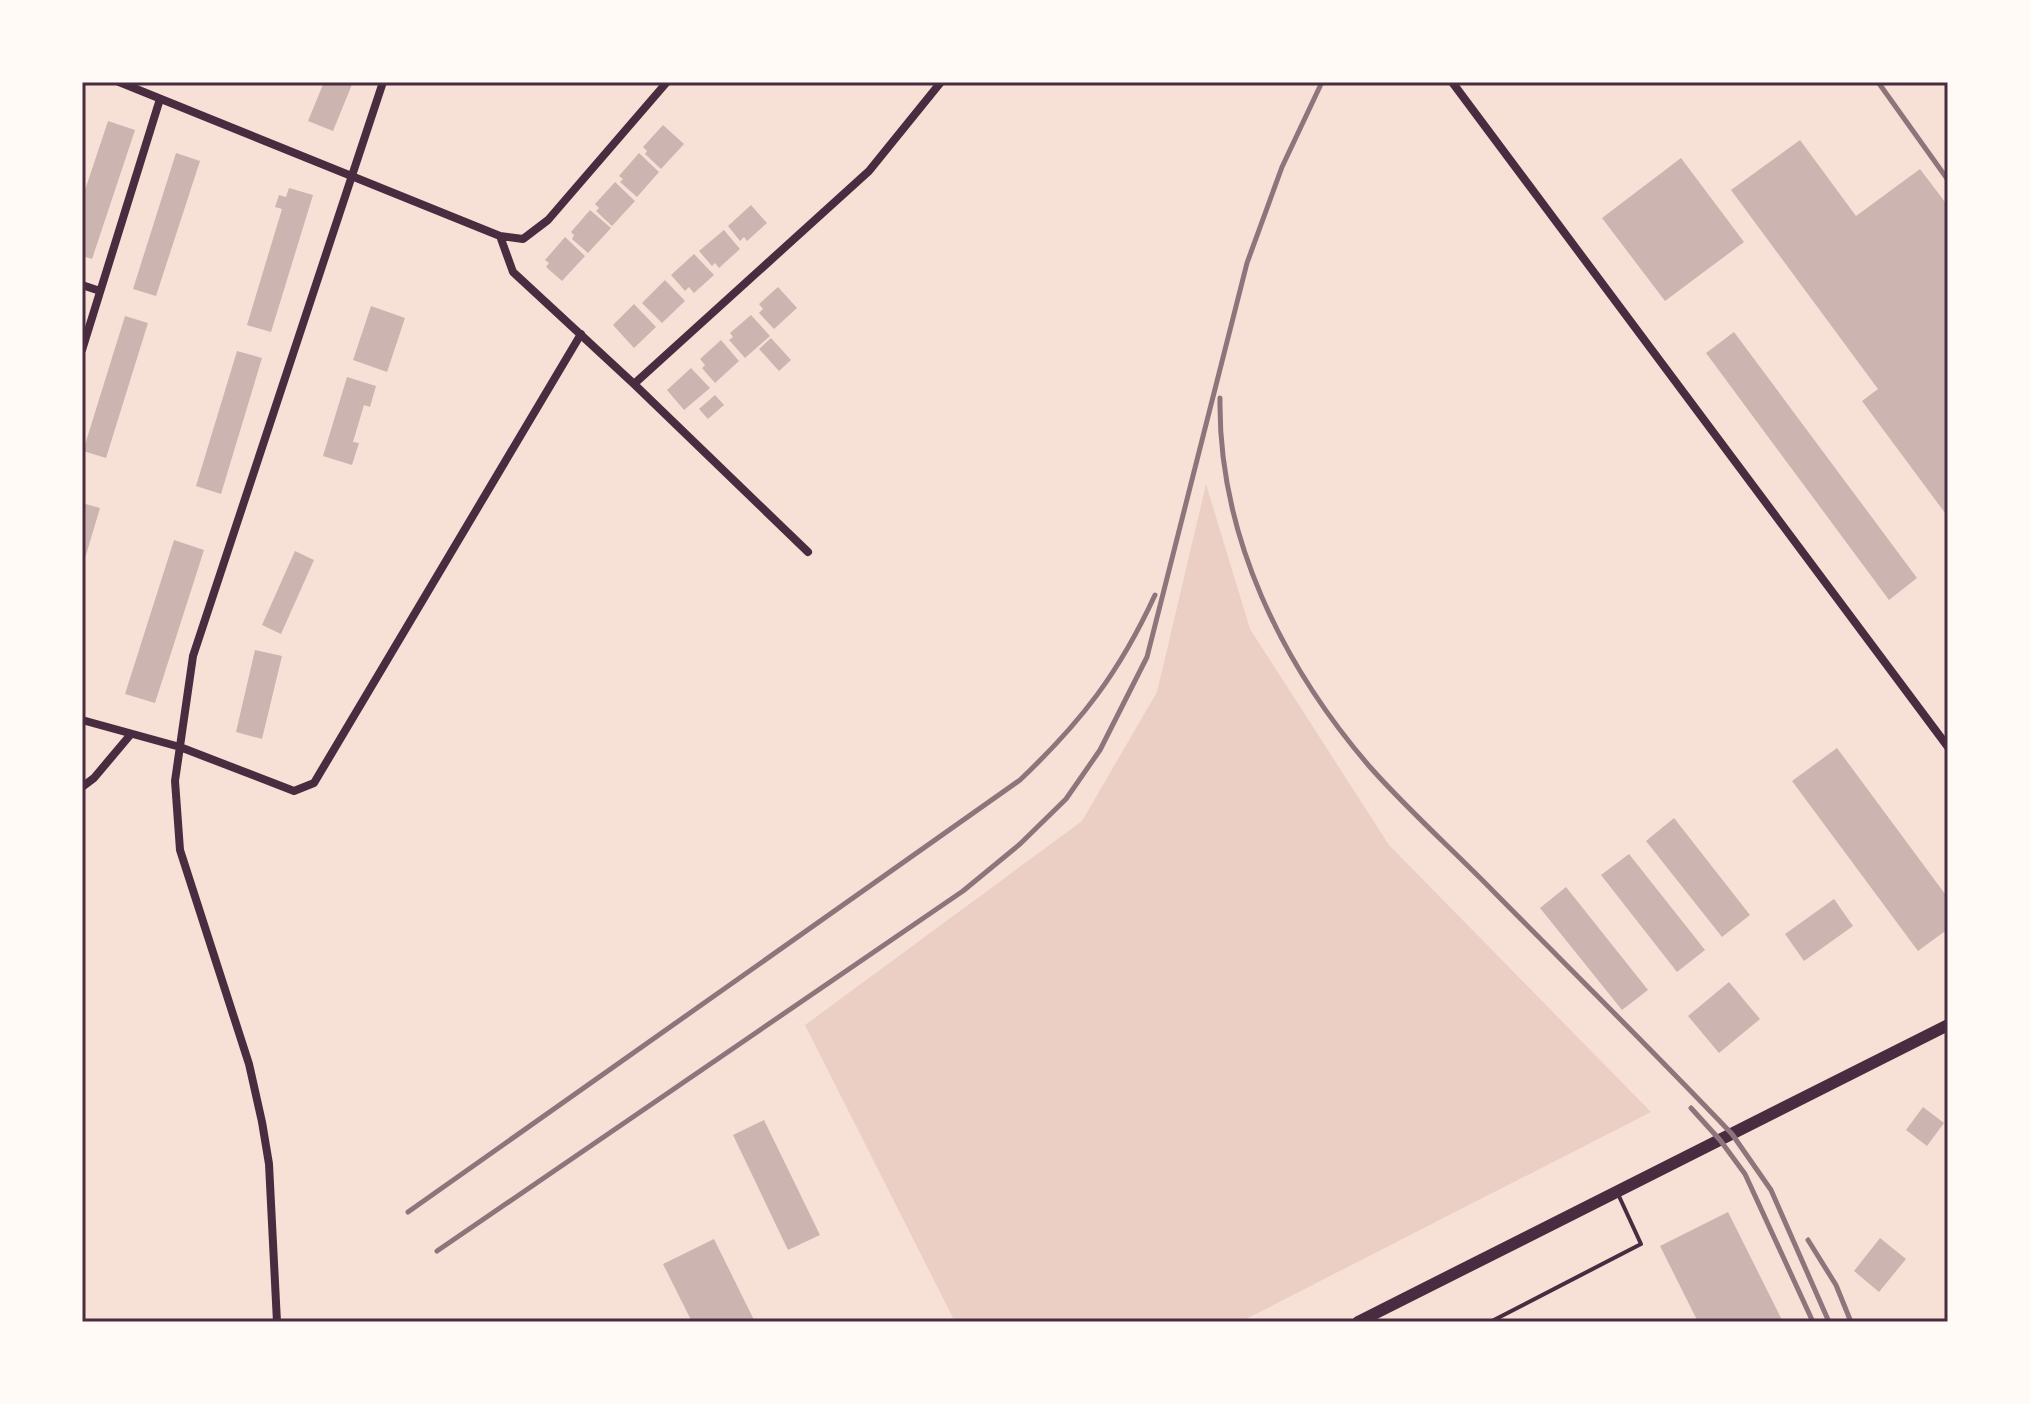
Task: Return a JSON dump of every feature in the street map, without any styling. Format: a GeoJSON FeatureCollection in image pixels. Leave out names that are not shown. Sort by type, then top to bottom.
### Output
{"type":"FeatureCollection","features":[{"type":"Feature","properties":{"kind":"main road"},"geometry":{"type":"LineString","coordinates":[[1358,1322],[1948,1025]]}},
{"type":"Feature","properties":{"kind":"street"},"geometry":{"type":"LineString","coordinates":[[119,82],[500,236],[523,239],[548,220],[667,82]]}},
{"type":"Feature","properties":{"kind":"street"},"geometry":{"type":"LineString","coordinates":[[277,1322],[269,1164],[262,1122],[249,1064],[180,850],[175,781],[193,656],[383,82]]}},
{"type":"Feature","properties":{"kind":"street"},"geometry":{"type":"LineString","coordinates":[[634,384],[869,171],[941,82]]}},
{"type":"Feature","properties":{"kind":"street"},"geometry":{"type":"LineString","coordinates":[[1452,82],[1948,747]]}},
{"type":"Feature","properties":{"kind":"street"},"geometry":{"type":"LineString","coordinates":[[82,350],[160,99]]}},
{"type":"Feature","properties":{"kind":"street"},"geometry":{"type":"LineString","coordinates":[[500,236],[513,272],[808,552]]}},
{"type":"Feature","properties":{"kind":"street"},"geometry":{"type":"LineString","coordinates":[[82,285],[100,291]]}},
{"type":"Feature","properties":{"kind":"street"},"geometry":{"type":"LineString","coordinates":[[82,720],[180,747],[294,791],[314,783],[581,334]]}},
{"type":"Feature","properties":{"kind":"street"},"geometry":{"type":"LineString","coordinates":[[82,787],[94,778],[131,734]]}},
{"type":"Feature","properties":{"kind":"lane"},"geometry":{"type":"LineString","coordinates":[[1490,1322],[1641,1244],[1617,1191]]}},
{"type":"Feature","properties":{"kind":"shaded area"},"geometry":{"type":"Polygon","coordinates":[[[1206,484],[1250,629],[1389,845],[1651,1112],[1240,1322],[955,1322],[805,1025],[1082,821],[1157,692],[1206,484]]]}},
{"type":"Feature","properties":{"kind":"building"},"geometry":{"type":"Polygon","coordinates":[[[324,82],[353,82],[333,131],[308,121],[324,82]]]}},
{"type":"Feature","properties":{"kind":"building"},"geometry":{"type":"Polygon","coordinates":[[[108,121],[135,130],[92,259],[82,256],[82,199],[108,121]]]}},
{"type":"Feature","properties":{"kind":"building"},"geometry":{"type":"Polygon","coordinates":[[[663,125],[684,144],[661,169],[645,154],[647,151],[643,147],[663,125]]]}},
{"type":"Feature","properties":{"kind":"building"},"geometry":{"type":"Polygon","coordinates":[[[1800,140],[1856,216],[1920,169],[1948,206],[1948,517],[1862,401],[1878,389],[1731,190],[1800,140]]]}},
{"type":"Feature","properties":{"kind":"building"},"geometry":{"type":"Polygon","coordinates":[[[176,153],[200,161],[156,296],[133,289],[176,153]]]}},
{"type":"Feature","properties":{"kind":"building"},"geometry":{"type":"Polygon","coordinates":[[[639,153],[659,172],[637,197],[620,182],[623,179],[619,176],[639,153]]]}},
{"type":"Feature","properties":{"kind":"building"},"geometry":{"type":"Polygon","coordinates":[[[1681,158],[1744,242],[1665,301],[1602,218],[1681,158]]]}},
{"type":"Feature","properties":{"kind":"building"},"geometry":{"type":"Polygon","coordinates":[[[615,182],[635,201],[612,226],[596,211],[599,208],[595,204],[615,182]]]}},
{"type":"Feature","properties":{"kind":"building"},"geometry":{"type":"Polygon","coordinates":[[[289,188],[313,195],[271,332],[247,325],[282,209],[275,207],[279,195],[286,197],[289,188]]]}},
{"type":"Feature","properties":{"kind":"building"},"geometry":{"type":"Polygon","coordinates":[[[751,205],[767,223],[747,241],[744,237],[740,241],[728,226],[751,205]]]}},
{"type":"Feature","properties":{"kind":"building"},"geometry":{"type":"Polygon","coordinates":[[[590,210],[611,228],[588,253],[572,239],[574,235],[571,232],[590,210]]]}},
{"type":"Feature","properties":{"kind":"building"},"geometry":{"type":"Polygon","coordinates":[[[724,230],[740,249],[719,268],[715,263],[712,266],[699,251],[724,230]]]}},
{"type":"Feature","properties":{"kind":"building"},"geometry":{"type":"Polygon","coordinates":[[[565,237],[585,256],[562,281],[546,267],[549,263],[545,260],[565,237]]]}},
{"type":"Feature","properties":{"kind":"building"},"geometry":{"type":"Polygon","coordinates":[[[694,254],[714,275],[694,293],[689,287],[685,291],[671,275],[694,254]]]}},
{"type":"Feature","properties":{"kind":"building"},"geometry":{"type":"Polygon","coordinates":[[[665,280],[685,301],[662,323],[642,303],[665,280]]]}},
{"type":"Feature","properties":{"kind":"building"},"geometry":{"type":"Polygon","coordinates":[[[778,287],[797,308],[774,329],[759,313],[763,309],[759,304],[778,287]]]}},
{"type":"Feature","properties":{"kind":"building"},"geometry":{"type":"Polygon","coordinates":[[[634,304],[656,327],[634,348],[613,325],[634,304]]]}},
{"type":"Feature","properties":{"kind":"building"},"geometry":{"type":"Polygon","coordinates":[[[371,306],[405,318],[387,372],[353,360],[371,306]]]}},
{"type":"Feature","properties":{"kind":"building"},"geometry":{"type":"Polygon","coordinates":[[[751,315],[770,336],[745,358],[729,340],[733,337],[730,333],[751,315]]]}},
{"type":"Feature","properties":{"kind":"building"},"geometry":{"type":"Polygon","coordinates":[[[125,316],[148,323],[106,458],[83,451],[125,316]]]}},
{"type":"Feature","properties":{"kind":"building"},"geometry":{"type":"Polygon","coordinates":[[[1734,332],[1917,578],[1889,600],[1706,353],[1734,332]]]}},
{"type":"Feature","properties":{"kind":"building"},"geometry":{"type":"Polygon","coordinates":[[[771,338],[791,360],[779,371],[759,349],[771,338]]]}},
{"type":"Feature","properties":{"kind":"building"},"geometry":{"type":"Polygon","coordinates":[[[721,340],[739,361],[715,383],[702,368],[705,365],[700,359],[721,340]]]}},
{"type":"Feature","properties":{"kind":"building"},"geometry":{"type":"Polygon","coordinates":[[[237,351],[262,358],[221,494],[196,486],[237,351]]]}},
{"type":"Feature","properties":{"kind":"building"},"geometry":{"type":"Polygon","coordinates":[[[691,368],[710,388],[684,410],[667,390],[691,368]]]}},
{"type":"Feature","properties":{"kind":"building"},"geometry":{"type":"Polygon","coordinates":[[[347,377],[376,386],[370,407],[364,405],[353,442],[359,443],[352,465],[323,456],[347,377]]]}},
{"type":"Feature","properties":{"kind":"building"},"geometry":{"type":"Polygon","coordinates":[[[715,395],[724,405],[708,419],[699,409],[715,395]]]}},
{"type":"Feature","properties":{"kind":"building"},"geometry":{"type":"Polygon","coordinates":[[[82,503],[100,508],[83,565],[82,565],[82,503]]]}},
{"type":"Feature","properties":{"kind":"building"},"geometry":{"type":"Polygon","coordinates":[[[174,540],[204,550],[155,703],[125,694],[174,540]]]}},
{"type":"Feature","properties":{"kind":"building"},"geometry":{"type":"Polygon","coordinates":[[[295,551],[314,560],[281,634],[262,625],[295,551]]]}},
{"type":"Feature","properties":{"kind":"building"},"geometry":{"type":"Polygon","coordinates":[[[255,650],[282,656],[262,739],[236,732],[255,650]]]}},
{"type":"Feature","properties":{"kind":"building"},"geometry":{"type":"Polygon","coordinates":[[[1837,748],[1948,898],[1948,929],[1918,951],[1792,781],[1837,748]]]}},
{"type":"Feature","properties":{"kind":"building"},"geometry":{"type":"Polygon","coordinates":[[[1674,818],[1750,915],[1722,937],[1646,841],[1674,818]]]}},
{"type":"Feature","properties":{"kind":"building"},"geometry":{"type":"Polygon","coordinates":[[[1629,854],[1705,950],[1677,972],[1601,875],[1629,854]]]}},
{"type":"Feature","properties":{"kind":"building"},"geometry":{"type":"Polygon","coordinates":[[[1566,887],[1648,990],[1622,1010],[1540,908],[1566,887]]]}},
{"type":"Feature","properties":{"kind":"building"},"geometry":{"type":"Polygon","coordinates":[[[1834,899],[1853,926],[1804,961],[1785,934],[1834,899]]]}},
{"type":"Feature","properties":{"kind":"building"},"geometry":{"type":"Polygon","coordinates":[[[1729,982],[1760,1019],[1719,1053],[1688,1016],[1729,982]]]}},
{"type":"Feature","properties":{"kind":"building"},"geometry":{"type":"Polygon","coordinates":[[[1923,1107],[1944,1123],[1927,1146],[1906,1130],[1923,1107]]]}},
{"type":"Feature","properties":{"kind":"building"},"geometry":{"type":"Polygon","coordinates":[[[764,1120],[820,1235],[788,1250],[733,1135],[764,1120]]]}},
{"type":"Feature","properties":{"kind":"building"},"geometry":{"type":"Polygon","coordinates":[[[1728,1212],[1783,1322],[1698,1322],[1660,1246],[1728,1212]]]}},
{"type":"Feature","properties":{"kind":"building"},"geometry":{"type":"Polygon","coordinates":[[[1880,1238],[1906,1259],[1879,1292],[1854,1271],[1880,1238]]]}},
{"type":"Feature","properties":{"kind":"building"},"geometry":{"type":"Polygon","coordinates":[[[714,1239],[755,1322],[692,1322],[663,1264],[714,1239]]]}},
{"type":"Feature","properties":{"kind":"railway"},"geometry":{"type":"LineString","coordinates":[[437,1251],[963,891],[1020,844],[1066,799],[1100,750],[1147,657],[1247,263],[1282,167],[1322,82]]}},
{"type":"Feature","properties":{"kind":"railway"},"geometry":{"type":"LineString","coordinates":[[1878,82],[1948,180]]}},
{"type":"Feature","properties":{"kind":"railway"},"geometry":{"type":"LineString","coordinates":[[1220,398],[1222,449],[1230,499],[1243,548],[1261,596],[1309,686],[1338,727],[1385,783],[1732,1134],[1771,1190],[1829,1322]]}},
{"type":"Feature","properties":{"kind":"railway"},"geometry":{"type":"LineString","coordinates":[[408,1212],[1020,780],[1097,695],[1127,649],[1155,595]]}},
{"type":"Feature","properties":{"kind":"railway"},"geometry":{"type":"LineString","coordinates":[[1691,1108],[1745,1174],[1813,1322]]}},
{"type":"Feature","properties":{"kind":"railway"},"geometry":{"type":"LineString","coordinates":[[1808,1240],[1836,1285],[1851,1322]]}}]}
